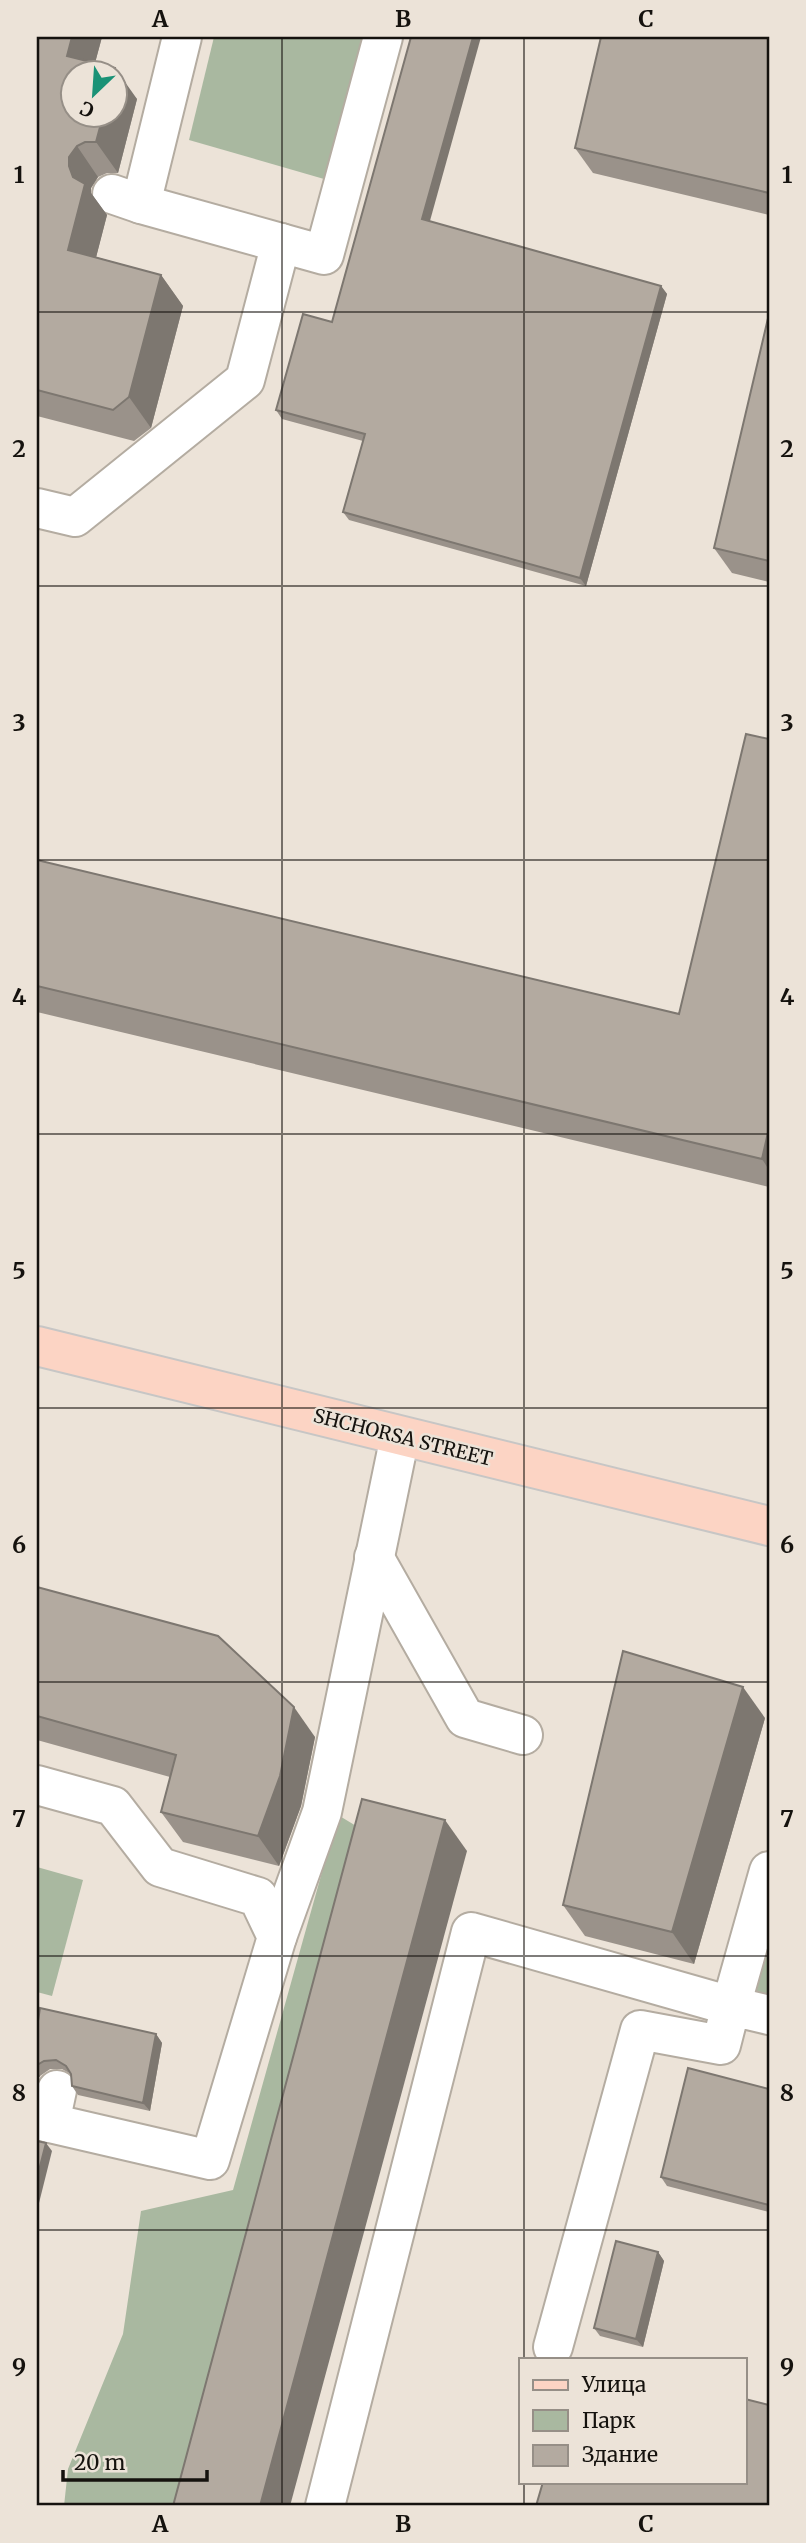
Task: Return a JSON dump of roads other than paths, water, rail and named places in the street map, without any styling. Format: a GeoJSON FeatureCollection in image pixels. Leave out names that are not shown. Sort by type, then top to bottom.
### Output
{"type":"FeatureCollection","features":[{"type":"Feature","properties":{"kind":"main road","name":"SHCHORSA STREET"},"geometry":{"type":"LineString","coordinates":[[37,1346],[769,1526]]}},
{"type":"Feature","properties":{"kind":"lane"},"geometry":{"type":"LineString","coordinates":[[182,37],[126,199],[324,255],[383,37]]}},
{"type":"Feature","properties":{"kind":"lane"},"geometry":{"type":"LineString","coordinates":[[37,508],[75,517],[245,380],[281,243]]}},
{"type":"Feature","properties":{"kind":"lane"},"geometry":{"type":"LineString","coordinates":[[48,2111],[210,2160],[277,1937],[322,1812],[400,1436]]}},
{"type":"Feature","properties":{"kind":"lane"},"geometry":{"type":"LineString","coordinates":[[374,1557],[465,1718],[523,1734]]}},
{"type":"Feature","properties":{"kind":"lane"},"geometry":{"type":"LineString","coordinates":[[37,1785],[113,1806],[160,1867],[258,1897],[277,1937]]}},
{"type":"Feature","properties":{"kind":"lane"},"geometry":{"type":"LineString","coordinates":[[553,2347],[640,2030],[721,2045],[769,1871]]}},
{"type":"Feature","properties":{"kind":"lane"},"geometry":{"type":"LineString","coordinates":[[325,2506],[471,1932],[769,2015]]}}]}
